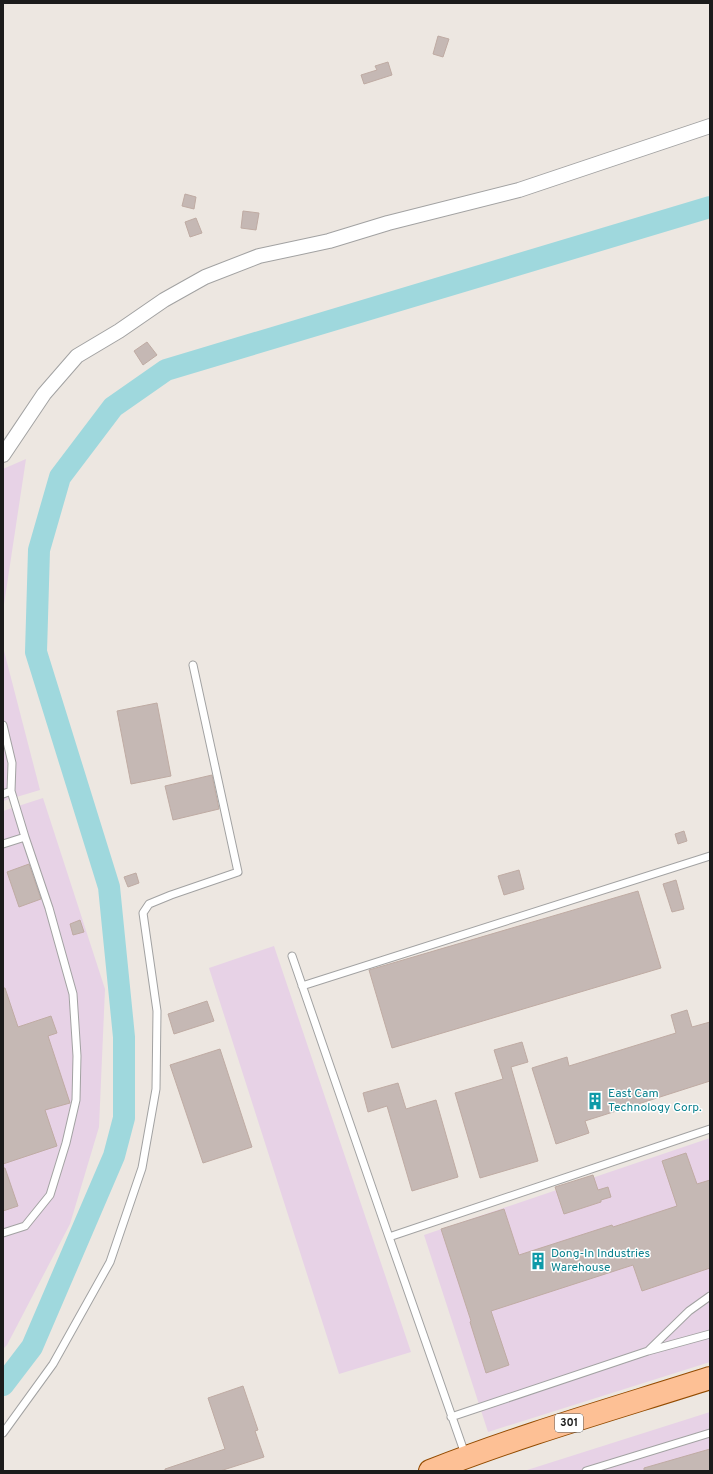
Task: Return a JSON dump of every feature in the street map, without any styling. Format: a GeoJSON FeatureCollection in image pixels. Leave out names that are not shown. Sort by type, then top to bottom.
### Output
{"type":"FeatureCollection","features":[{"type":"Feature","properties":{"kind":"main road","name":"301"},"geometry":{"type":"LineString","coordinates":[[430,1471],[466,1456],[710,1378]]}},
{"type":"Feature","properties":{"kind":"street"},"geometry":{"type":"LineString","coordinates":[[3,457],[44,394],[77,356],[119,331],[164,300],[205,276],[259,256],[329,241],[388,223],[519,190],[710,126]]}},
{"type":"Feature","properties":{"kind":"lane"},"geometry":{"type":"LineString","coordinates":[[3,1433],[53,1364],[110,1262],[142,1168],[156,1089],[157,1011],[143,914],[149,904],[238,872],[193,665]]}},
{"type":"Feature","properties":{"kind":"lane"},"geometry":{"type":"LineString","coordinates":[[3,726],[12,763],[11,792],[49,908],[73,994],[77,1056],[76,1100],[66,1143],[50,1195],[25,1226],[3,1233]]}},
{"type":"Feature","properties":{"kind":"lane"},"geometry":{"type":"LineString","coordinates":[[3,794],[11,792]]}},
{"type":"Feature","properties":{"kind":"lane"},"geometry":{"type":"LineString","coordinates":[[3,844],[25,837]]}},
{"type":"Feature","properties":{"kind":"lane"},"geometry":{"type":"LineString","coordinates":[[302,986],[710,856]]}},
{"type":"Feature","properties":{"kind":"lane"},"geometry":{"type":"LineString","coordinates":[[292,956],[451,1418],[466,1456]]}},
{"type":"Feature","properties":{"kind":"lane"},"geometry":{"type":"LineString","coordinates":[[389,1237],[710,1129]]}},
{"type":"Feature","properties":{"kind":"lane"},"geometry":{"type":"LineString","coordinates":[[648,1352],[689,1311],[710,1296]]}},
{"type":"Feature","properties":{"kind":"lane"},"geometry":{"type":"LineString","coordinates":[[451,1418],[648,1352],[710,1334]]}},
{"type":"Feature","properties":{"kind":"lane"},"geometry":{"type":"LineString","coordinates":[[586,1471],[710,1433]]}},
{"type":"Feature","properties":{"kind":"shaded area"},"geometry":{"type":"Polygon","coordinates":[[[26,459],[3,611],[3,469],[26,459]]]}},
{"type":"Feature","properties":{"kind":"shaded area"},"geometry":{"type":"Polygon","coordinates":[[[3,647],[40,790],[3,801],[3,647]]]}},
{"type":"Feature","properties":{"kind":"shaded area"},"geometry":{"type":"Polygon","coordinates":[[[43,798],[105,989],[99,1127],[70,1224],[7,1345],[3,1349],[3,811],[43,798]]]}},
{"type":"Feature","properties":{"kind":"shaded area"},"geometry":{"type":"Polygon","coordinates":[[[274,946],[411,1352],[339,1374],[209,968],[274,946]]]}},
{"type":"Feature","properties":{"kind":"shaded area"},"geometry":{"type":"Polygon","coordinates":[[[710,1138],[710,1362],[488,1432],[424,1235],[710,1138]]]}},
{"type":"Feature","properties":{"kind":"shaded area"},"geometry":{"type":"Polygon","coordinates":[[[710,1412],[710,1471],[524,1471],[710,1412]]]}},
{"type":"Feature","properties":{"kind":"building"},"geometry":{"type":"Polygon","coordinates":[[[438,36],[449,39],[443,57],[433,54],[438,36]]]}},
{"type":"Feature","properties":{"kind":"building"},"geometry":{"type":"Polygon","coordinates":[[[388,62],[392,75],[364,84],[361,75],[377,70],[375,66],[388,62]]]}},
{"type":"Feature","properties":{"kind":"building"},"geometry":{"type":"Polygon","coordinates":[[[185,194],[196,197],[194,209],[182,206],[185,194]]]}},
{"type":"Feature","properties":{"kind":"building"},"geometry":{"type":"Polygon","coordinates":[[[243,211],[259,213],[256,230],[241,228],[243,211]]]}},
{"type":"Feature","properties":{"kind":"building"},"geometry":{"type":"Polygon","coordinates":[[[196,218],[202,233],[190,237],[185,222],[196,218]]]}},
{"type":"Feature","properties":{"kind":"building"},"geometry":{"type":"Polygon","coordinates":[[[147,342],[157,355],[143,365],[134,351],[147,342]]]}},
{"type":"Feature","properties":{"kind":"building"},"geometry":{"type":"Polygon","coordinates":[[[157,703],[171,776],[131,784],[117,711],[157,703]]]}},
{"type":"Feature","properties":{"kind":"building"},"geometry":{"type":"Polygon","coordinates":[[[212,775],[219,809],[173,820],[165,786],[212,775]]]}},
{"type":"Feature","properties":{"kind":"building"},"geometry":{"type":"Polygon","coordinates":[[[684,831],[687,841],[678,844],[675,834],[684,831]]]}},
{"type":"Feature","properties":{"kind":"building"},"geometry":{"type":"Polygon","coordinates":[[[29,864],[41,899],[19,907],[7,872],[29,864]]]}},
{"type":"Feature","properties":{"kind":"building"},"geometry":{"type":"Polygon","coordinates":[[[519,870],[524,889],[504,895],[498,876],[519,870]]]}},
{"type":"Feature","properties":{"kind":"building"},"geometry":{"type":"Polygon","coordinates":[[[136,873],[139,883],[128,887],[124,877],[136,873]]]}},
{"type":"Feature","properties":{"kind":"building"},"geometry":{"type":"Polygon","coordinates":[[[676,880],[684,909],[672,912],[663,884],[676,880]]]}},
{"type":"Feature","properties":{"kind":"building"},"geometry":{"type":"Polygon","coordinates":[[[638,891],[661,968],[392,1048],[369,970],[638,891]]]}},
{"type":"Feature","properties":{"kind":"building"},"geometry":{"type":"Polygon","coordinates":[[[80,920],[84,932],[73,935],[70,924],[80,920]]]}},
{"type":"Feature","properties":{"kind":"building"},"geometry":{"type":"Polygon","coordinates":[[[3,988],[5,988],[18,1027],[51,1016],[57,1033],[48,1036],[70,1103],[45,1110],[57,1146],[3,1164],[3,988]]]}},
{"type":"Feature","properties":{"kind":"building"},"geometry":{"type":"Polygon","coordinates":[[[207,1001],[214,1021],[174,1034],[168,1014],[207,1001]]]}},
{"type":"Feature","properties":{"kind":"building","name":"East Cam Technology Corp."},"geometry":{"type":"Polygon","coordinates":[[[687,1010],[692,1027],[710,1022],[710,1081],[585,1121],[589,1133],[556,1144],[532,1068],[567,1057],[569,1066],[676,1033],[671,1015],[687,1010]]]}},
{"type":"Feature","properties":{"kind":"building"},"geometry":{"type":"Polygon","coordinates":[[[522,1042],[528,1062],[511,1067],[538,1161],[480,1178],[455,1093],[503,1079],[494,1050],[522,1042]]]}},
{"type":"Feature","properties":{"kind":"building"},"geometry":{"type":"Polygon","coordinates":[[[220,1049],[252,1147],[203,1163],[170,1065],[220,1049]]]}},
{"type":"Feature","properties":{"kind":"building"},"geometry":{"type":"Polygon","coordinates":[[[398,1083],[406,1109],[436,1100],[458,1177],[412,1191],[387,1106],[368,1112],[363,1093],[398,1083]]]}},
{"type":"Feature","properties":{"kind":"building"},"geometry":{"type":"Polygon","coordinates":[[[686,1153],[697,1184],[710,1180],[710,1268],[642,1291],[633,1265],[491,1311],[509,1365],[486,1373],[441,1229],[504,1209],[519,1255],[612,1225],[613,1227],[677,1206],[662,1161],[686,1153]]]}},
{"type":"Feature","properties":{"kind":"building"},"geometry":{"type":"Polygon","coordinates":[[[3,1168],[5,1168],[18,1206],[3,1211],[3,1168]]]}},
{"type":"Feature","properties":{"kind":"building"},"geometry":{"type":"Polygon","coordinates":[[[593,1175],[598,1190],[608,1187],[611,1197],[601,1200],[601,1202],[564,1214],[555,1187],[593,1175]]]}},
{"type":"Feature","properties":{"kind":"building"},"geometry":{"type":"Polygon","coordinates":[[[243,1386],[258,1430],[255,1431],[264,1457],[220,1471],[165,1471],[165,1469],[225,1449],[208,1398],[243,1386]]]}},
{"type":"Feature","properties":{"kind":"building"},"geometry":{"type":"Polygon","coordinates":[[[710,1449],[710,1471],[644,1471],[644,1468],[710,1449]]]}},
{"type":"Feature","properties":{"kind":"waterway"},"geometry":{"type":"LineString","coordinates":[[3,1385],[32,1347],[114,1156],[124,1118],[124,1037],[109,887],[36,652],[39,550],[60,477],[113,407],[166,370],[710,207]]}},
{"type":"Feature","properties":{"kind":"place","name":"East Cam Technology Corp."},"geometry":{"type":"Point","coordinates":[595,1101]}},
{"type":"Feature","properties":{"kind":"place","name":"Dong-In Industries Warehouse"},"geometry":{"type":"Point","coordinates":[538,1261]}}]}
